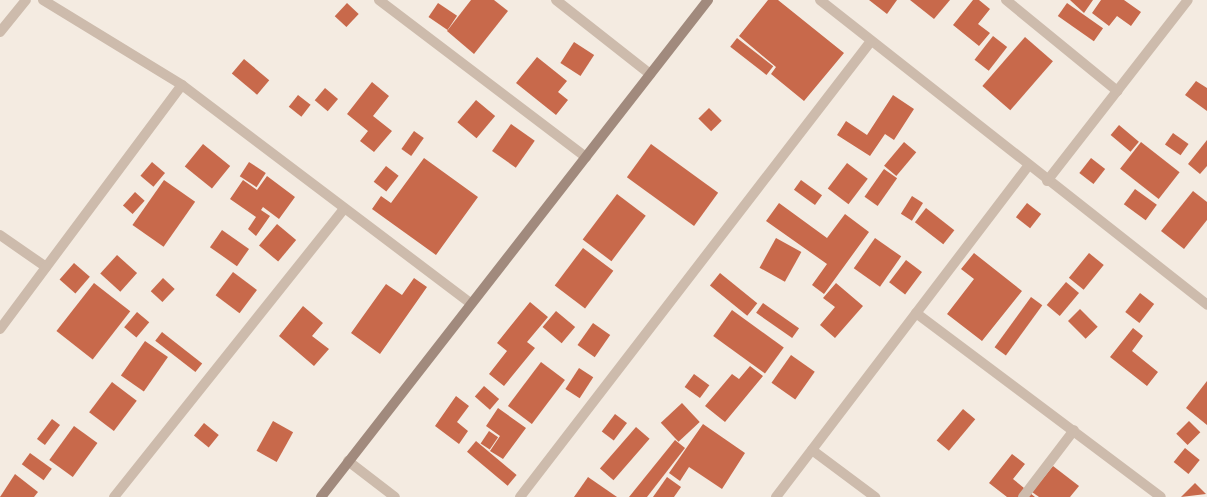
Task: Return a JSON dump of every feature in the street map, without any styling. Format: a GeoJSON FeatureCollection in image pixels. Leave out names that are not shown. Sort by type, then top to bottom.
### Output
{"type":"FeatureCollection","features":[{"type":"Feature","properties":{"kind":"street"},"geometry":{"type":"LineString","coordinates":[[0,32],[26,0]]}},
{"type":"Feature","properties":{"kind":"street"},"geometry":{"type":"LineString","coordinates":[[43,0],[182,85],[343,210],[470,303]]}},
{"type":"Feature","properties":{"kind":"street"},"geometry":{"type":"LineString","coordinates":[[379,0],[586,157]]}},
{"type":"Feature","properties":{"kind":"street"},"geometry":{"type":"LineString","coordinates":[[556,0],[650,74]]}},
{"type":"Feature","properties":{"kind":"street"},"geometry":{"type":"LineString","coordinates":[[320,497],[708,0]]}},
{"type":"Feature","properties":{"kind":"street"},"geometry":{"type":"LineString","coordinates":[[820,0],[1047,181],[1207,305]]}},
{"type":"Feature","properties":{"kind":"street"},"geometry":{"type":"LineString","coordinates":[[1006,0],[1117,91]]}},
{"type":"Feature","properties":{"kind":"street"},"geometry":{"type":"LineString","coordinates":[[1047,181],[1188,0]]}},
{"type":"Feature","properties":{"kind":"street"},"geometry":{"type":"LineString","coordinates":[[520,497],[871,41]]}},
{"type":"Feature","properties":{"kind":"street"},"geometry":{"type":"LineString","coordinates":[[0,329],[182,85]]}},
{"type":"Feature","properties":{"kind":"street"},"geometry":{"type":"LineString","coordinates":[[776,497],[1028,166]]}},
{"type":"Feature","properties":{"kind":"street"},"geometry":{"type":"LineString","coordinates":[[114,497],[343,210]]}},
{"type":"Feature","properties":{"kind":"street"},"geometry":{"type":"LineString","coordinates":[[0,235],[46,267]]}},
{"type":"Feature","properties":{"kind":"street"},"geometry":{"type":"LineString","coordinates":[[916,313],[1074,430],[1160,497]]}},
{"type":"Feature","properties":{"kind":"street"},"geometry":{"type":"LineString","coordinates":[[1023,497],[1074,430]]}},
{"type":"Feature","properties":{"kind":"street"},"geometry":{"type":"LineString","coordinates":[[812,450],[874,497]]}},
{"type":"Feature","properties":{"kind":"street"},"geometry":{"type":"LineString","coordinates":[[348,461],[394,497]]}},
{"type":"Feature","properties":{"kind":"building"},"geometry":{"type":"Polygon","coordinates":[[[471,0],[494,0],[508,11],[474,54],[447,31],[471,0]]]}},
{"type":"Feature","properties":{"kind":"building"},"geometry":{"type":"Polygon","coordinates":[[[768,0],[778,0],[844,53],[804,101],[771,74],[776,67],[739,36],[768,0]]]}},
{"type":"Feature","properties":{"kind":"building"},"geometry":{"type":"Polygon","coordinates":[[[869,0],[897,0],[887,14],[869,0]]]}},
{"type":"Feature","properties":{"kind":"building"},"geometry":{"type":"Polygon","coordinates":[[[910,0],[950,0],[934,19],[910,0]]]}},
{"type":"Feature","properties":{"kind":"building"},"geometry":{"type":"Polygon","coordinates":[[[973,0],[979,0],[990,9],[978,24],[990,33],[979,46],[953,25],[973,0]]]}},
{"type":"Feature","properties":{"kind":"building"},"geometry":{"type":"Polygon","coordinates":[[[1070,0],[1093,0],[1084,13],[1070,0]]]}},
{"type":"Feature","properties":{"kind":"building"},"geometry":{"type":"Polygon","coordinates":[[[1101,0],[1124,0],[1141,12],[1131,26],[1117,16],[1109,26],[1092,13],[1101,0]]]}},
{"type":"Feature","properties":{"kind":"building"},"geometry":{"type":"Polygon","coordinates":[[[347,3],[359,14],[346,27],[335,16],[347,3]]]}},
{"type":"Feature","properties":{"kind":"building"},"geometry":{"type":"Polygon","coordinates":[[[438,3],[457,16],[448,30],[428,17],[438,3]]]}},
{"type":"Feature","properties":{"kind":"building"},"geometry":{"type":"Polygon","coordinates":[[[1067,3],[1103,28],[1094,41],[1058,16],[1067,3]]]}},
{"type":"Feature","properties":{"kind":"building"},"geometry":{"type":"Polygon","coordinates":[[[993,36],[1007,47],[989,71],[975,60],[993,36]]]}},
{"type":"Feature","properties":{"kind":"building"},"geometry":{"type":"Polygon","coordinates":[[[1025,37],[1053,61],[1010,110],[982,86],[1025,37]]]}},
{"type":"Feature","properties":{"kind":"building"},"geometry":{"type":"Polygon","coordinates":[[[737,38],[773,66],[766,75],[730,47],[737,38]]]}},
{"type":"Feature","properties":{"kind":"building"},"geometry":{"type":"Polygon","coordinates":[[[574,42],[594,55],[581,76],[560,63],[574,42]]]}},
{"type":"Feature","properties":{"kind":"building"},"geometry":{"type":"Polygon","coordinates":[[[537,57],[567,81],[558,92],[568,100],[556,115],[516,83],[537,57]]]}},
{"type":"Feature","properties":{"kind":"building"},"geometry":{"type":"Polygon","coordinates":[[[244,59],[269,80],[257,95],[232,74],[244,59]]]}},
{"type":"Feature","properties":{"kind":"building"},"geometry":{"type":"Polygon","coordinates":[[[1196,81],[1207,88],[1207,111],[1185,95],[1196,81]]]}},
{"type":"Feature","properties":{"kind":"building"},"geometry":{"type":"Polygon","coordinates":[[[372,82],[389,96],[373,116],[392,131],[374,152],[360,141],[368,131],[347,114],[372,82]]]}},
{"type":"Feature","properties":{"kind":"building"},"geometry":{"type":"Polygon","coordinates":[[[325,88],[338,99],[328,111],[315,100],[325,88]]]}},
{"type":"Feature","properties":{"kind":"building"},"geometry":{"type":"Polygon","coordinates":[[[298,95],[311,105],[301,117],[289,107],[298,95]]]}},
{"type":"Feature","properties":{"kind":"building"},"geometry":{"type":"Polygon","coordinates":[[[893,95],[914,109],[894,140],[885,134],[870,156],[837,135],[846,121],[867,135],[893,95]]]}},
{"type":"Feature","properties":{"kind":"building"},"geometry":{"type":"Polygon","coordinates":[[[476,100],[495,116],[477,138],[457,122],[476,100]]]}},
{"type":"Feature","properties":{"kind":"building"},"geometry":{"type":"Polygon","coordinates":[[[709,108],[722,121],[711,131],[698,119],[709,108]]]}},
{"type":"Feature","properties":{"kind":"building"},"geometry":{"type":"Polygon","coordinates":[[[511,124],[535,141],[516,168],[492,151],[511,124]]]}},
{"type":"Feature","properties":{"kind":"building"},"geometry":{"type":"Polygon","coordinates":[[[1119,125],[1139,142],[1131,152],[1111,135],[1119,125]]]}},
{"type":"Feature","properties":{"kind":"building"},"geometry":{"type":"Polygon","coordinates":[[[414,131],[424,138],[411,156],[401,149],[414,131]]]}},
{"type":"Feature","properties":{"kind":"building"},"geometry":{"type":"Polygon","coordinates":[[[1173,133],[1189,144],[1181,155],[1165,144],[1173,133]]]}},
{"type":"Feature","properties":{"kind":"building"},"geometry":{"type":"Polygon","coordinates":[[[1207,140],[1207,166],[1200,174],[1188,164],[1207,140]]]}},
{"type":"Feature","properties":{"kind":"building"},"geometry":{"type":"Polygon","coordinates":[[[904,142],[916,152],[896,176],[884,166],[904,142]]]}},
{"type":"Feature","properties":{"kind":"building"},"geometry":{"type":"Polygon","coordinates":[[[1141,142],[1180,172],[1159,199],[1120,169],[1141,142]]]}},
{"type":"Feature","properties":{"kind":"building"},"geometry":{"type":"Polygon","coordinates":[[[203,144],[230,166],[212,189],[185,167],[203,144]]]}},
{"type":"Feature","properties":{"kind":"building"},"geometry":{"type":"Polygon","coordinates":[[[651,144],[718,193],[694,226],[627,177],[651,144]]]}},
{"type":"Feature","properties":{"kind":"building"},"geometry":{"type":"Polygon","coordinates":[[[424,158],[478,197],[436,255],[372,209],[381,196],[391,203],[424,158]]]}},
{"type":"Feature","properties":{"kind":"building"},"geometry":{"type":"Polygon","coordinates":[[[1091,158],[1105,169],[1093,184],[1079,173],[1091,158]]]}},
{"type":"Feature","properties":{"kind":"building"},"geometry":{"type":"Polygon","coordinates":[[[152,162],[165,173],[153,187],[140,176],[152,162]]]}},
{"type":"Feature","properties":{"kind":"building"},"geometry":{"type":"Polygon","coordinates":[[[249,162],[266,173],[257,187],[240,176],[249,162]]]}},
{"type":"Feature","properties":{"kind":"building"},"geometry":{"type":"Polygon","coordinates":[[[847,163],[868,179],[849,204],[828,189],[847,163]]]}},
{"type":"Feature","properties":{"kind":"building"},"geometry":{"type":"Polygon","coordinates":[[[386,166],[399,176],[386,192],[374,182],[386,166]]]}},
{"type":"Feature","properties":{"kind":"building"},"geometry":{"type":"Polygon","coordinates":[[[884,169],[897,178],[878,206],[864,197],[884,169]]]}},
{"type":"Feature","properties":{"kind":"building"},"geometry":{"type":"Polygon","coordinates":[[[267,176],[295,197],[279,219],[263,207],[261,210],[270,216],[256,236],[248,229],[256,217],[230,199],[243,180],[257,190],[267,176]]]}},
{"type":"Feature","properties":{"kind":"building"},"geometry":{"type":"Polygon","coordinates":[[[164,180],[195,202],[164,247],[132,225],[164,180]]]}},
{"type":"Feature","properties":{"kind":"building"},"geometry":{"type":"Polygon","coordinates":[[[801,180],[822,195],[815,205],[794,190],[801,180]]]}},
{"type":"Feature","properties":{"kind":"building"},"geometry":{"type":"Polygon","coordinates":[[[1135,189],[1157,205],[1146,220],[1124,204],[1135,189]]]}},
{"type":"Feature","properties":{"kind":"building"},"geometry":{"type":"Polygon","coordinates":[[[1193,191],[1207,202],[1207,220],[1184,249],[1161,231],[1193,191]]]}},
{"type":"Feature","properties":{"kind":"building"},"geometry":{"type":"Polygon","coordinates":[[[135,192],[145,201],[133,214],[123,205],[135,192]]]}},
{"type":"Feature","properties":{"kind":"building"},"geometry":{"type":"Polygon","coordinates":[[[617,194],[646,216],[611,261],[583,240],[617,194]]]}},
{"type":"Feature","properties":{"kind":"building"},"geometry":{"type":"Polygon","coordinates":[[[912,196],[923,203],[912,221],[901,214],[912,196]]]}},
{"type":"Feature","properties":{"kind":"building"},"geometry":{"type":"Polygon","coordinates":[[[779,203],[827,238],[845,214],[869,232],[824,294],[812,285],[827,264],[766,221],[779,203]]]}},
{"type":"Feature","properties":{"kind":"building"},"geometry":{"type":"Polygon","coordinates":[[[1027,203],[1041,214],[1030,228],[1016,217],[1027,203]]]}},
{"type":"Feature","properties":{"kind":"building"},"geometry":{"type":"Polygon","coordinates":[[[926,208],[954,230],[943,244],[915,222],[926,208]]]}},
{"type":"Feature","properties":{"kind":"building"},"geometry":{"type":"Polygon","coordinates":[[[277,224],[296,240],[278,262],[259,245],[277,224]]]}},
{"type":"Feature","properties":{"kind":"building"},"geometry":{"type":"Polygon","coordinates":[[[222,230],[249,249],[237,266],[210,247],[222,230]]]}},
{"type":"Feature","properties":{"kind":"building"},"geometry":{"type":"Polygon","coordinates":[[[776,238],[801,252],[785,282],[760,268],[776,238]]]}},
{"type":"Feature","properties":{"kind":"building"},"geometry":{"type":"Polygon","coordinates":[[[875,238],[901,256],[880,287],[854,268],[875,238]]]}},
{"type":"Feature","properties":{"kind":"building"},"geometry":{"type":"Polygon","coordinates":[[[583,248],[613,271],[585,308],[555,286],[583,248]]]}},
{"type":"Feature","properties":{"kind":"building"},"geometry":{"type":"Polygon","coordinates":[[[974,253],[1022,291],[982,341],[947,314],[974,279],[961,269],[974,253]]]}},
{"type":"Feature","properties":{"kind":"building"},"geometry":{"type":"Polygon","coordinates":[[[1089,253],[1104,265],[1084,290],[1069,278],[1089,253]]]}},
{"type":"Feature","properties":{"kind":"building"},"geometry":{"type":"Polygon","coordinates":[[[117,255],[137,273],[120,292],[100,274],[117,255]]]}},
{"type":"Feature","properties":{"kind":"building"},"geometry":{"type":"Polygon","coordinates":[[[906,260],[922,272],[905,294],[889,282],[906,260]]]}},
{"type":"Feature","properties":{"kind":"building"},"geometry":{"type":"Polygon","coordinates":[[[74,263],[90,277],[75,293],[60,280],[74,263]]]}},
{"type":"Feature","properties":{"kind":"building"},"geometry":{"type":"Polygon","coordinates":[[[233,272],[257,290],[240,313],[216,295],[233,272]]]}},
{"type":"Feature","properties":{"kind":"building"},"geometry":{"type":"Polygon","coordinates":[[[720,273],[757,303],[747,316],[710,285],[720,273]]]}},
{"type":"Feature","properties":{"kind":"building"},"geometry":{"type":"Polygon","coordinates":[[[163,278],[175,289],[162,302],[151,291],[163,278]]]}},
{"type":"Feature","properties":{"kind":"building"},"geometry":{"type":"Polygon","coordinates":[[[414,278],[427,287],[380,354],[351,333],[386,284],[402,295],[414,278]]]}},
{"type":"Feature","properties":{"kind":"building"},"geometry":{"type":"Polygon","coordinates":[[[1066,282],[1079,293],[1060,316],[1047,305],[1066,282]]]}},
{"type":"Feature","properties":{"kind":"building"},"geometry":{"type":"Polygon","coordinates":[[[94,283],[130,311],[93,359],[56,331],[94,283]]]}},
{"type":"Feature","properties":{"kind":"building"},"geometry":{"type":"Polygon","coordinates":[[[836,283],[863,306],[835,338],[820,325],[835,307],[823,298],[836,283]]]}},
{"type":"Feature","properties":{"kind":"building"},"geometry":{"type":"Polygon","coordinates":[[[1140,293],[1154,304],[1139,323],[1125,312],[1140,293]]]}},
{"type":"Feature","properties":{"kind":"building"},"geometry":{"type":"Polygon","coordinates":[[[1031,297],[1042,305],[1006,355],[995,347],[1031,297]]]}},
{"type":"Feature","properties":{"kind":"building"},"geometry":{"type":"Polygon","coordinates":[[[530,302],[548,317],[527,342],[535,348],[504,386],[489,374],[507,351],[497,343],[530,302]]]}},
{"type":"Feature","properties":{"kind":"building"},"geometry":{"type":"Polygon","coordinates":[[[763,303],[799,328],[792,338],[756,313],[763,303]]]}},
{"type":"Feature","properties":{"kind":"building"},"geometry":{"type":"Polygon","coordinates":[[[303,306],[323,323],[312,336],[329,349],[314,366],[279,336],[303,306]]]}},
{"type":"Feature","properties":{"kind":"building"},"geometry":{"type":"Polygon","coordinates":[[[1080,309],[1098,327],[1086,339],[1068,321],[1080,309]]]}},
{"type":"Feature","properties":{"kind":"building"},"geometry":{"type":"Polygon","coordinates":[[[732,310],[784,348],[765,374],[713,336],[732,310]]]}},
{"type":"Feature","properties":{"kind":"building"},"geometry":{"type":"Polygon","coordinates":[[[556,311],[575,327],[562,343],[543,327],[556,311]]]}},
{"type":"Feature","properties":{"kind":"building"},"geometry":{"type":"Polygon","coordinates":[[[137,312],[149,322],[136,338],[124,327],[137,312]]]}},
{"type":"Feature","properties":{"kind":"building"},"geometry":{"type":"Polygon","coordinates":[[[593,323],[610,335],[595,357],[578,345],[593,323]]]}},
{"type":"Feature","properties":{"kind":"building"},"geometry":{"type":"Polygon","coordinates":[[[1133,328],[1143,336],[1132,351],[1158,372],[1147,386],[1110,357],[1133,328]]]}},
{"type":"Feature","properties":{"kind":"building"},"geometry":{"type":"Polygon","coordinates":[[[162,332],[202,363],[195,372],[155,341],[162,332]]]}},
{"type":"Feature","properties":{"kind":"building"},"geometry":{"type":"Polygon","coordinates":[[[145,341],[168,357],[144,391],[121,375],[145,341]]]}},
{"type":"Feature","properties":{"kind":"building"},"geometry":{"type":"Polygon","coordinates":[[[791,355],[815,372],[795,399],[771,383],[791,355]]]}},
{"type":"Feature","properties":{"kind":"building"},"geometry":{"type":"Polygon","coordinates":[[[541,362],[565,380],[532,424],[508,406],[541,362]]]}},
{"type":"Feature","properties":{"kind":"building"},"geometry":{"type":"Polygon","coordinates":[[[750,366],[763,376],[725,422],[705,406],[732,374],[739,379],[750,366]]]}},
{"type":"Feature","properties":{"kind":"building"},"geometry":{"type":"Polygon","coordinates":[[[579,368],[593,377],[580,398],[565,389],[579,368]]]}},
{"type":"Feature","properties":{"kind":"building"},"geometry":{"type":"Polygon","coordinates":[[[694,374],[709,385],[700,398],[685,387],[694,374]]]}},
{"type":"Feature","properties":{"kind":"building"},"geometry":{"type":"Polygon","coordinates":[[[1207,381],[1207,425],[1186,408],[1207,381]]]}},
{"type":"Feature","properties":{"kind":"building"},"geometry":{"type":"Polygon","coordinates":[[[112,382],[137,401],[114,431],[89,412],[112,382]]]}},
{"type":"Feature","properties":{"kind":"building"},"geometry":{"type":"Polygon","coordinates":[[[484,386],[499,399],[490,410],[475,397],[484,386]]]}},
{"type":"Feature","properties":{"kind":"building"},"geometry":{"type":"Polygon","coordinates":[[[456,396],[469,406],[457,422],[468,431],[459,444],[435,426],[456,396]]]}},
{"type":"Feature","properties":{"kind":"building"},"geometry":{"type":"Polygon","coordinates":[[[682,403],[700,422],[679,442],[661,423],[682,403]]]}},
{"type":"Feature","properties":{"kind":"building"},"geometry":{"type":"Polygon","coordinates":[[[498,408],[526,428],[503,459],[490,451],[500,436],[486,426],[498,408]]]}},
{"type":"Feature","properties":{"kind":"building"},"geometry":{"type":"Polygon","coordinates":[[[963,409],[975,419],[949,451],[937,440],[963,409]]]}},
{"type":"Feature","properties":{"kind":"building"},"geometry":{"type":"Polygon","coordinates":[[[615,414],[627,423],[614,441],[602,432],[615,414]]]}},
{"type":"Feature","properties":{"kind":"building"},"geometry":{"type":"Polygon","coordinates":[[[52,419],[60,425],[45,445],[37,439],[52,419]]]}},
{"type":"Feature","properties":{"kind":"building"},"geometry":{"type":"Polygon","coordinates":[[[273,421],[293,432],[277,462],[257,451],[273,421]]]}},
{"type":"Feature","properties":{"kind":"building"},"geometry":{"type":"Polygon","coordinates":[[[1189,421],[1200,432],[1188,445],[1176,434],[1189,421]]]}},
{"type":"Feature","properties":{"kind":"building"},"geometry":{"type":"Polygon","coordinates":[[[204,423],[219,435],[209,447],[194,435],[204,423]]]}},
{"type":"Feature","properties":{"kind":"building"},"geometry":{"type":"Polygon","coordinates":[[[703,424],[745,453],[722,489],[689,467],[680,481],[669,473],[703,424]]]}},
{"type":"Feature","properties":{"kind":"building"},"geometry":{"type":"Polygon","coordinates":[[[74,426],[97,443],[73,477],[49,460],[74,426]]]}},
{"type":"Feature","properties":{"kind":"building"},"geometry":{"type":"Polygon","coordinates":[[[636,427],[650,439],[614,480],[600,469],[636,427]]]}},
{"type":"Feature","properties":{"kind":"building"},"geometry":{"type":"Polygon","coordinates":[[[489,431],[498,437],[490,450],[481,443],[489,431]]]}},
{"type":"Feature","properties":{"kind":"building"},"geometry":{"type":"Polygon","coordinates":[[[675,440],[685,448],[647,497],[629,497],[675,440]]]}},
{"type":"Feature","properties":{"kind":"building"},"geometry":{"type":"Polygon","coordinates":[[[476,441],[517,475],[508,486],[467,452],[476,441]]]}},
{"type":"Feature","properties":{"kind":"building"},"geometry":{"type":"Polygon","coordinates":[[[1185,448],[1200,460],[1188,474],[1174,462],[1185,448]]]}},
{"type":"Feature","properties":{"kind":"building"},"geometry":{"type":"Polygon","coordinates":[[[30,453],[52,469],[44,480],[22,464],[30,453]]]}},
{"type":"Feature","properties":{"kind":"building"},"geometry":{"type":"Polygon","coordinates":[[[1012,454],[1025,464],[1013,479],[1035,497],[1007,497],[989,483],[1012,454]]]}},
{"type":"Feature","properties":{"kind":"building"},"geometry":{"type":"Polygon","coordinates":[[[1053,466],[1079,486],[1070,497],[1039,497],[1032,492],[1053,466]]]}},
{"type":"Feature","properties":{"kind":"building"},"geometry":{"type":"Polygon","coordinates":[[[15,474],[38,492],[34,497],[0,497],[15,474]]]}},
{"type":"Feature","properties":{"kind":"building"},"geometry":{"type":"Polygon","coordinates":[[[588,477],[617,497],[574,497],[588,477]]]}},
{"type":"Feature","properties":{"kind":"building"},"geometry":{"type":"Polygon","coordinates":[[[667,477],[681,487],[674,497],[653,497],[667,477]]]}},
{"type":"Feature","properties":{"kind":"building"},"geometry":{"type":"Polygon","coordinates":[[[1195,483],[1206,494],[1181,497],[1195,483]]]}}]}
